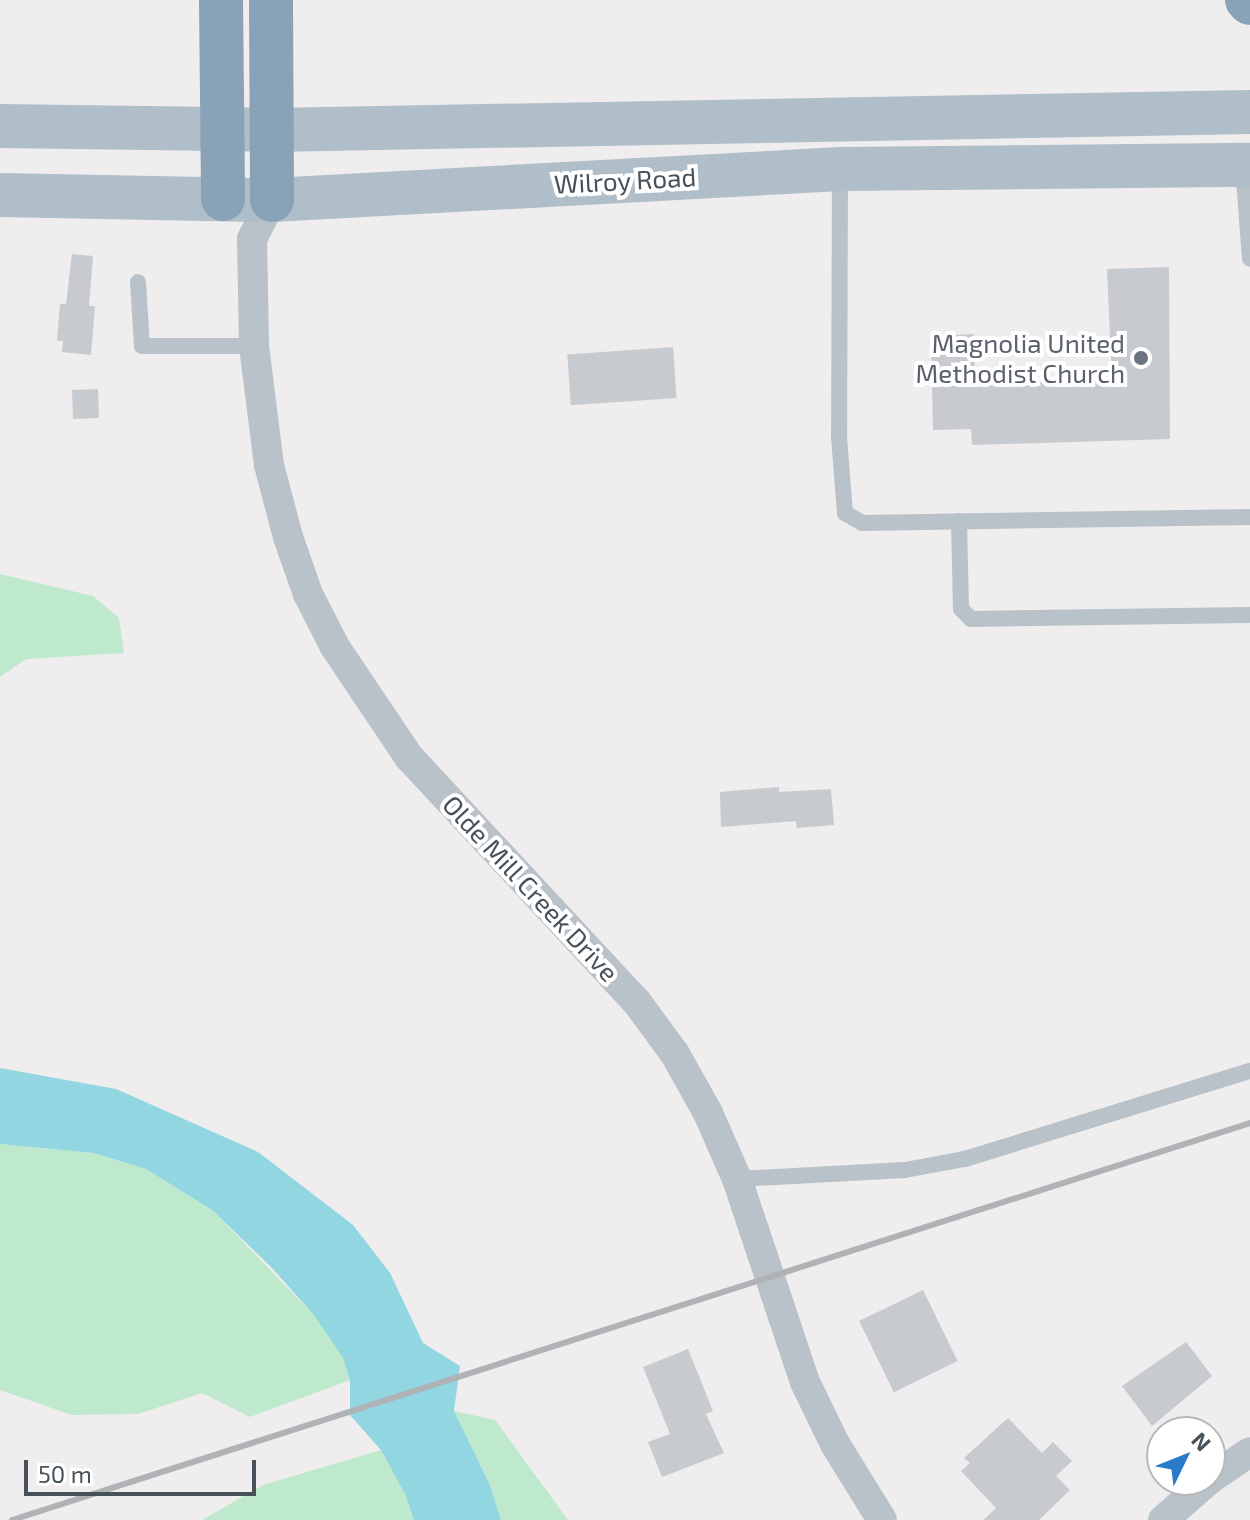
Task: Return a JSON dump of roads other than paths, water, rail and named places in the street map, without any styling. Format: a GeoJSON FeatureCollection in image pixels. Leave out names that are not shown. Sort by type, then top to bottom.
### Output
{"type":"FeatureCollection","features":[{"type":"Feature","properties":{"kind":"highway"},"geometry":{"type":"LineString","coordinates":[[221,0],[223,199]]}},
{"type":"Feature","properties":{"kind":"highway"},"geometry":{"type":"LineString","coordinates":[[271,0],[272,200]]}},
{"type":"Feature","properties":{"kind":"main road"},"geometry":{"type":"LineString","coordinates":[[0,126],[273,130],[1250,112]]}},
{"type":"Feature","properties":{"kind":"main road","name":"Wilroy Road"},"geometry":{"type":"LineString","coordinates":[[0,195],[272,200],[840,169],[1246,165]]}},
{"type":"Feature","properties":{"kind":"street"},"geometry":{"type":"LineString","coordinates":[[223,199],[252,239]]}},
{"type":"Feature","properties":{"kind":"street","name":"Olde Mill Creek Drive"},"geometry":{"type":"LineString","coordinates":[[272,200],[252,239],[254,346],[269,465],[288,537],[308,594],[335,647],[409,757],[636,1001],[675,1054],[702,1101],[737,1179],[805,1382],[835,1444],[882,1520]]}},
{"type":"Feature","properties":{"kind":"street"},"geometry":{"type":"LineString","coordinates":[[1226,1469],[1250,1452]]}},
{"type":"Feature","properties":{"kind":"street"},"geometry":{"type":"LineString","coordinates":[[1163,1520],[1191,1496]]}},
{"type":"Feature","properties":{"kind":"lane"},"geometry":{"type":"LineString","coordinates":[[1246,165],[1250,259]]}},
{"type":"Feature","properties":{"kind":"lane"},"geometry":{"type":"LineString","coordinates":[[840,169],[839,437],[845,513],[862,523],[1250,517]]}},
{"type":"Feature","properties":{"kind":"lane"},"geometry":{"type":"LineString","coordinates":[[138,282],[142,346],[254,346]]}},
{"type":"Feature","properties":{"kind":"lane"},"geometry":{"type":"LineString","coordinates":[[959,521],[961,609],[971,619],[1250,615]]}},
{"type":"Feature","properties":{"kind":"lane"},"geometry":{"type":"LineString","coordinates":[[737,1179],[905,1170],[965,1159],[1250,1071]]}},
{"type":"Feature","properties":{"kind":"water"},"geometry":{"type":"Polygon","coordinates":[[[0,1068],[116,1089],[258,1152],[353,1225],[390,1273],[423,1343],[460,1366],[454,1411],[490,1485],[501,1520],[414,1520],[405,1494],[381,1450],[350,1415],[350,1380],[343,1358],[313,1314],[272,1268],[212,1210],[146,1169],[94,1153],[0,1144],[0,1068]]]}},
{"type":"Feature","properties":{"kind":"railway"},"geometry":{"type":"LineString","coordinates":[[12,1520],[1250,1123]]}},
{"type":"Feature","properties":{"kind":"place","name":"Magnolia United Methodist Church"},"geometry":{"type":"Point","coordinates":[1141,358]}}]}
